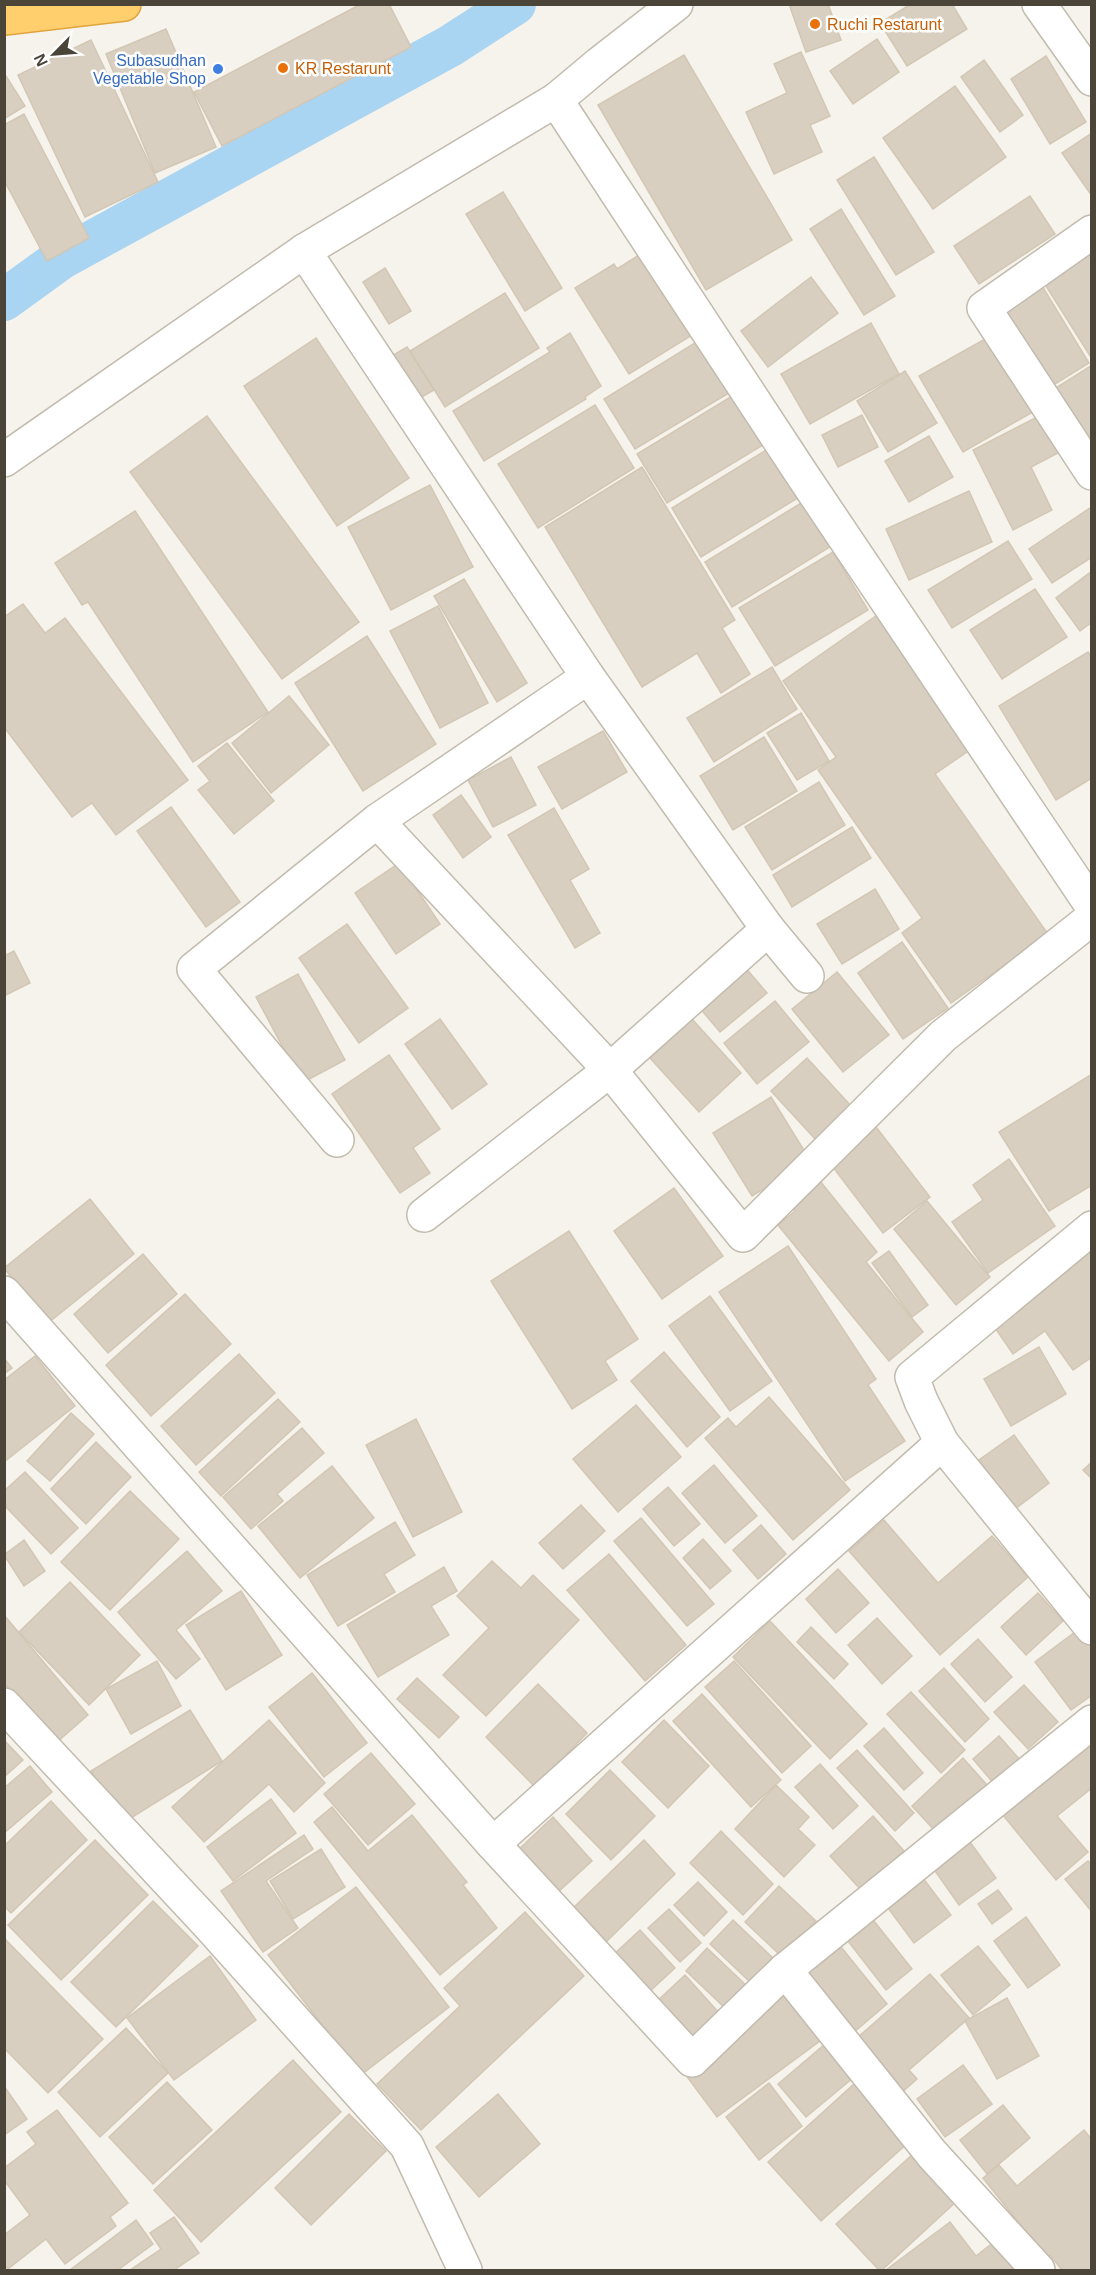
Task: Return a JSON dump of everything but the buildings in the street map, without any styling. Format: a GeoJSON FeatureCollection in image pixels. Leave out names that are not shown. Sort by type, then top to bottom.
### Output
{"type":"FeatureCollection","features":[{"type":"Feature","properties":{"kind":"highway"},"geometry":{"type":"LineString","coordinates":[[4,18],[124,4]]}},
{"type":"Feature","properties":{"kind":"street"},"geometry":{"type":"LineString","coordinates":[[4,460],[304,251],[556,100],[676,4]]}},
{"type":"Feature","properties":{"kind":"street"},"geometry":{"type":"LineString","coordinates":[[1039,4],[1092,79]]}},
{"type":"Feature","properties":{"kind":"street"},"geometry":{"type":"LineString","coordinates":[[556,100],[803,476],[1092,906]]}},
{"type":"Feature","properties":{"kind":"street"},"geometry":{"type":"LineString","coordinates":[[1092,232],[984,308],[1092,473]]}},
{"type":"Feature","properties":{"kind":"street"},"geometry":{"type":"LineString","coordinates":[[304,251],[588,677],[768,928],[807,976]]}},
{"type":"Feature","properties":{"kind":"street"},"geometry":{"type":"LineString","coordinates":[[337,1140],[194,969],[377,821],[588,677]]}},
{"type":"Feature","properties":{"kind":"street"},"geometry":{"type":"LineString","coordinates":[[377,821],[610,1070],[743,1235],[943,1036],[1092,918]]}},
{"type":"Feature","properties":{"kind":"street"},"geometry":{"type":"LineString","coordinates":[[424,1215],[610,1070],[768,928]]}},
{"type":"Feature","properties":{"kind":"street"},"geometry":{"type":"LineString","coordinates":[[1092,1228],[912,1377],[942,1443],[1092,1628]]}},
{"type":"Feature","properties":{"kind":"street"},"geometry":{"type":"LineString","coordinates":[[4,1293],[493,1844],[692,2060],[785,1970],[1092,1722]]}},
{"type":"Feature","properties":{"kind":"street"},"geometry":{"type":"LineString","coordinates":[[493,1844],[942,1443]]}},
{"type":"Feature","properties":{"kind":"street"},"geometry":{"type":"LineString","coordinates":[[4,1705],[208,1924],[407,2146],[465,2271]]}},
{"type":"Feature","properties":{"kind":"street"},"geometry":{"type":"LineString","coordinates":[[785,1970],[932,2154],[1038,2271]]}},
{"type":"Feature","properties":{"kind":"waterway"},"geometry":{"type":"LineString","coordinates":[[4,300],[62,258],[450,46],[515,4]]}},
{"type":"Feature","properties":{"kind":"place","name":"Ruchi Restarunt"},"geometry":{"type":"Point","coordinates":[815,24]}},
{"type":"Feature","properties":{"kind":"place","name":"KR Restarunt"},"geometry":{"type":"Point","coordinates":[283,68]}},
{"type":"Feature","properties":{"kind":"place","name":"Subasudhan Vegetable Shop"},"geometry":{"type":"Point","coordinates":[218,69]}}]}
